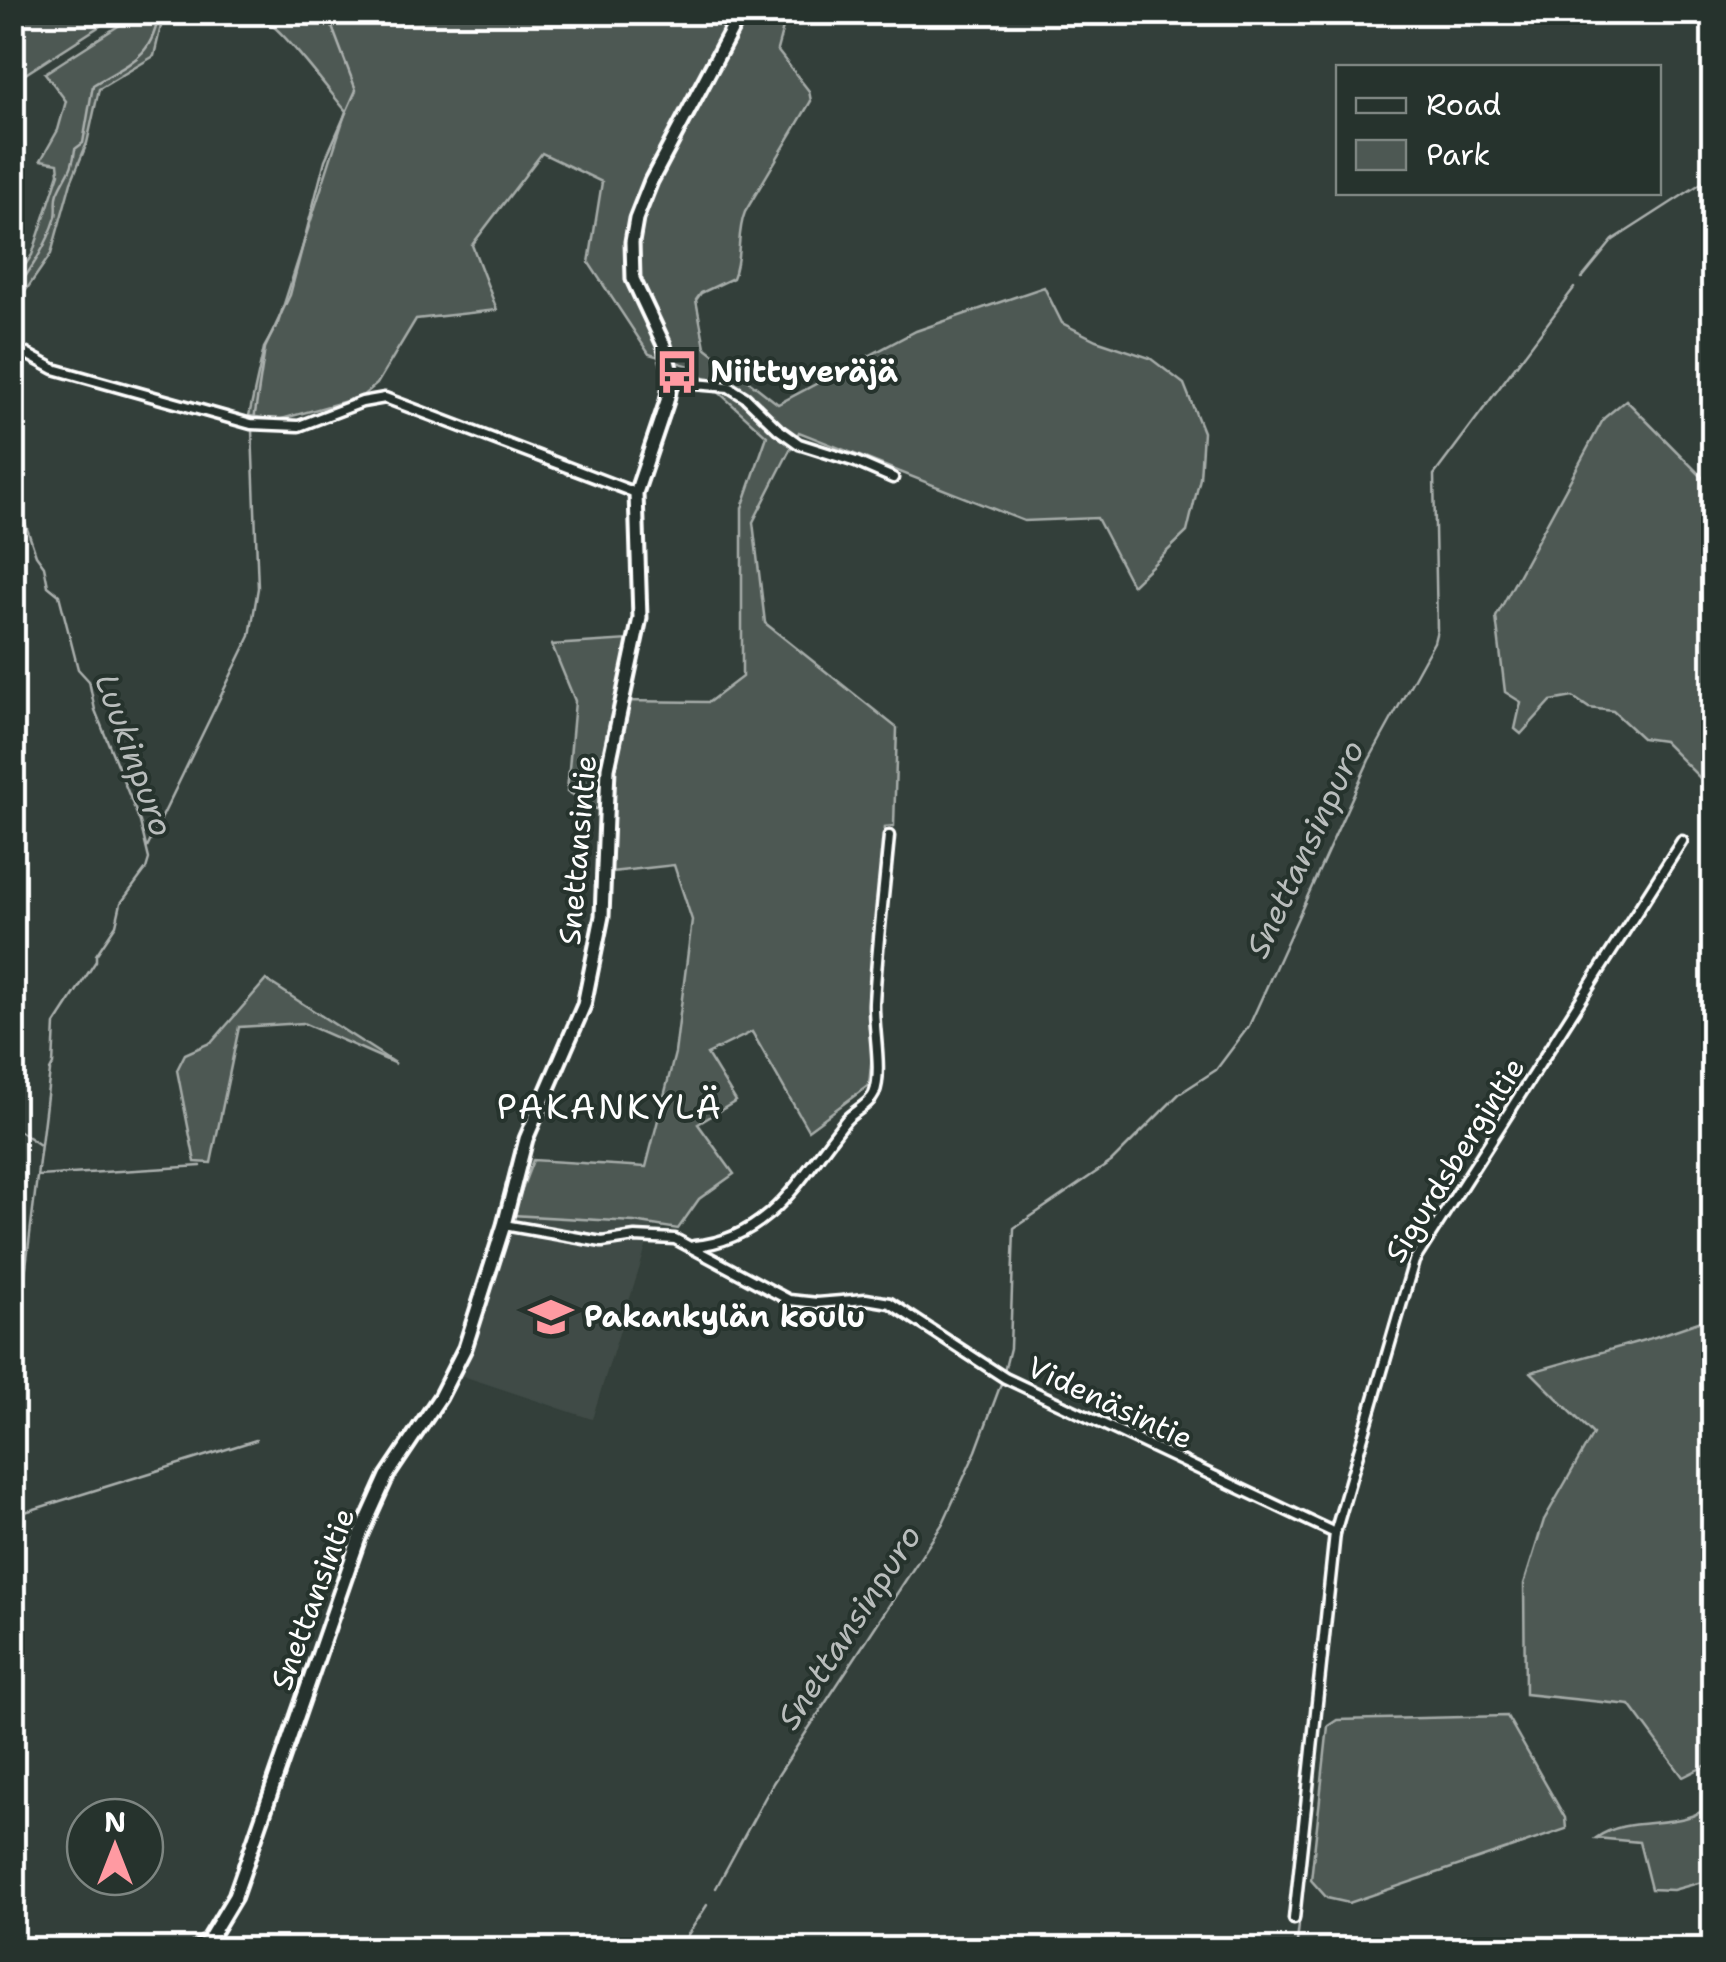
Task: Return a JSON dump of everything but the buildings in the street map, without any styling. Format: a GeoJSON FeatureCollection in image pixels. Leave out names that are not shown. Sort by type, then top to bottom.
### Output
{"type":"FeatureCollection","features":[{"type":"Feature","properties":{"kind":"street"},"geometry":{"type":"LineString","coordinates":[[741,12],[676,129],[636,219],[630,259],[633,279],[670,362],[671,382],[729,388],[799,444],[893,478]]}},
{"type":"Feature","properties":{"kind":"street"},"geometry":{"type":"LineString","coordinates":[[12,346],[54,369],[252,424],[299,426],[362,402],[384,398],[636,493]]}},
{"type":"Feature","properties":{"kind":"street","name":"Snettansintie"},"geometry":{"type":"LineString","coordinates":[[195,1950],[208,1941],[235,1896],[359,1538],[386,1476],[453,1376],[465,1348],[504,1226],[526,1139],[578,1020],[595,960],[602,916],[608,768],[640,618],[636,493],[671,382]]}},
{"type":"Feature","properties":{"kind":"street"},"geometry":{"type":"LineString","coordinates":[[690,1246],[718,1244],[742,1234],[768,1216],[785,1201],[850,1116],[874,1094],[874,1004],[889,836]]}},
{"type":"Feature","properties":{"kind":"street","name":"Sigurdsbergintie"},"geometry":{"type":"LineString","coordinates":[[1335,1533],[1414,1261],[1682,841]]}},
{"type":"Feature","properties":{"kind":"street","name":"Videnäsintie"},"geometry":{"type":"LineString","coordinates":[[504,1226],[602,1242],[635,1237],[675,1239],[790,1300],[817,1303],[866,1299],[890,1303],[1004,1378],[1335,1533]]}},
{"type":"Feature","properties":{"kind":"street"},"geometry":{"type":"LineString","coordinates":[[1294,1919],[1335,1533]]}},
{"type":"Feature","properties":{"kind":"shaded area","name":"Pakankylän koulu"},"geometry":{"type":"Polygon","coordinates":[[[512,1215],[653,1225],[592,1419],[460,1375],[512,1215]]]}},
{"type":"Feature","properties":{"kind":"green space"},"geometry":{"type":"Polygon","coordinates":[[[13,12],[120,12],[120,13],[13,82],[13,12]]]}},
{"type":"Feature","properties":{"kind":"green space"},"geometry":{"type":"Polygon","coordinates":[[[140,12],[164,13],[154,56],[99,89],[87,143],[71,182],[51,254],[13,309],[13,283],[32,255],[59,173],[58,163],[41,160],[58,130],[66,101],[45,73],[140,12]]]}},
{"type":"Feature","properties":{"kind":"green space"},"geometry":{"type":"Polygon","coordinates":[[[217,13],[787,13],[777,50],[809,91],[811,101],[745,212],[733,278],[701,293],[696,300],[705,347],[778,404],[916,331],[1044,287],[1062,323],[1096,340],[1150,358],[1184,384],[1203,432],[1200,478],[1187,532],[1132,585],[1097,518],[1024,521],[799,432],[753,522],[765,623],[897,728],[894,826],[885,827],[870,1014],[869,1085],[808,1130],[752,1032],[707,1054],[736,1101],[698,1124],[734,1174],[699,1199],[678,1229],[634,1222],[512,1215],[533,1160],[646,1167],[675,1053],[692,920],[674,865],[611,872],[612,819],[567,791],[575,701],[552,645],[629,640],[617,701],[709,702],[742,677],[742,508],[767,436],[690,366],[649,354],[589,263],[602,182],[542,153],[472,245],[497,310],[416,319],[377,384],[361,397],[278,420],[249,416],[264,348],[278,323],[346,111],[271,25],[217,13]]]}},
{"type":"Feature","properties":{"kind":"green space"},"geometry":{"type":"Polygon","coordinates":[[[1626,400],[1713,488],[1713,803],[1705,794],[1706,784],[1663,741],[1642,738],[1613,711],[1589,708],[1573,697],[1551,701],[1521,734],[1515,729],[1521,702],[1505,692],[1496,617],[1604,418],[1626,400]]]}},
{"type":"Feature","properties":{"kind":"green space"},"geometry":{"type":"Polygon","coordinates":[[[266,980],[396,1064],[303,1023],[239,1027],[211,1163],[195,1162],[177,1070],[185,1054],[212,1042],[266,980]]]}},
{"type":"Feature","properties":{"kind":"green space"},"geometry":{"type":"Polygon","coordinates":[[[1713,1317],[1713,1762],[1683,1777],[1630,1705],[1525,1694],[1524,1584],[1544,1520],[1593,1434],[1531,1372],[1713,1317]]]}},
{"type":"Feature","properties":{"kind":"green space"},"geometry":{"type":"Polygon","coordinates":[[[1507,1716],[1565,1818],[1566,1829],[1349,1903],[1327,1898],[1311,1880],[1328,1726],[1337,1720],[1507,1716]]]}},
{"type":"Feature","properties":{"kind":"green space"},"geometry":{"type":"Polygon","coordinates":[[[1713,1803],[1713,1879],[1673,1890],[1651,1889],[1639,1842],[1596,1838],[1625,1826],[1687,1818],[1713,1803]]]}},
{"type":"Feature","properties":{"kind":"waterway","name":"Luukinpuro"},"geometry":{"type":"LineString","coordinates":[[12,295],[52,228],[58,193],[71,168],[75,149],[83,143],[93,85],[145,50],[159,12]]}},
{"type":"Feature","properties":{"kind":"waterway"},"geometry":{"type":"LineString","coordinates":[[254,420],[265,348],[290,295],[325,160],[356,90],[330,12]]}},
{"type":"Feature","properties":{"kind":"waterway","name":"Snettansinpuro"},"geometry":{"type":"LineString","coordinates":[[1582,278],[1613,240],[1714,175]]}},
{"type":"Feature","properties":{"kind":"waterway","name":"Snettansinpuro"},"geometry":{"type":"LineString","coordinates":[[1004,1372],[1010,1348],[1014,1228],[1111,1162],[1179,1094],[1216,1070],[1249,1026],[1369,760],[1434,642],[1434,475],[1574,288]]}},
{"type":"Feature","properties":{"kind":"waterway"},"geometry":{"type":"LineString","coordinates":[[147,848],[250,636],[258,588],[252,430]]}},
{"type":"Feature","properties":{"kind":"waterway","name":"Luukinpuro"},"geometry":{"type":"LineString","coordinates":[[12,491],[36,555],[44,566],[48,586],[59,595],[78,669],[89,681],[95,710],[140,822],[149,859],[121,903],[116,925],[96,961],[55,1024],[12,1381]]}},
{"type":"Feature","properties":{"kind":"waterway"},"geometry":{"type":"LineString","coordinates":[[12,1126],[40,1145]]}},
{"type":"Feature","properties":{"kind":"waterway"},"geometry":{"type":"LineString","coordinates":[[38,1176],[201,1166]]}},
{"type":"Feature","properties":{"kind":"waterway","name":"Snettansinpuro"},"geometry":{"type":"LineString","coordinates":[[716,1888],[773,1783],[943,1523],[1002,1381]]}},
{"type":"Feature","properties":{"kind":"waterway"},"geometry":{"type":"LineString","coordinates":[[12,1516],[256,1440]]}},
{"type":"Feature","properties":{"kind":"waterway","name":"Snettansinpuro"},"geometry":{"type":"LineString","coordinates":[[678,1950],[707,1905]]}},
{"type":"Feature","properties":{"kind":"waterway"},"geometry":{"type":"LineString","coordinates":[[1296,1950],[1299,1925]]}},
{"type":"Feature","properties":{"kind":"place","name":"Niittyveräjä"},"geometry":{"type":"Point","coordinates":[677,372]}},
{"type":"Feature","properties":{"kind":"place","name":"Pakankylän koulu"},"geometry":{"type":"Point","coordinates":[551,1317]}},
{"type":"Feature","properties":{"kind":"district","name":"PAKANKYLÄ"},"geometry":{"type":"Point","coordinates":[610,1107]}}]}
